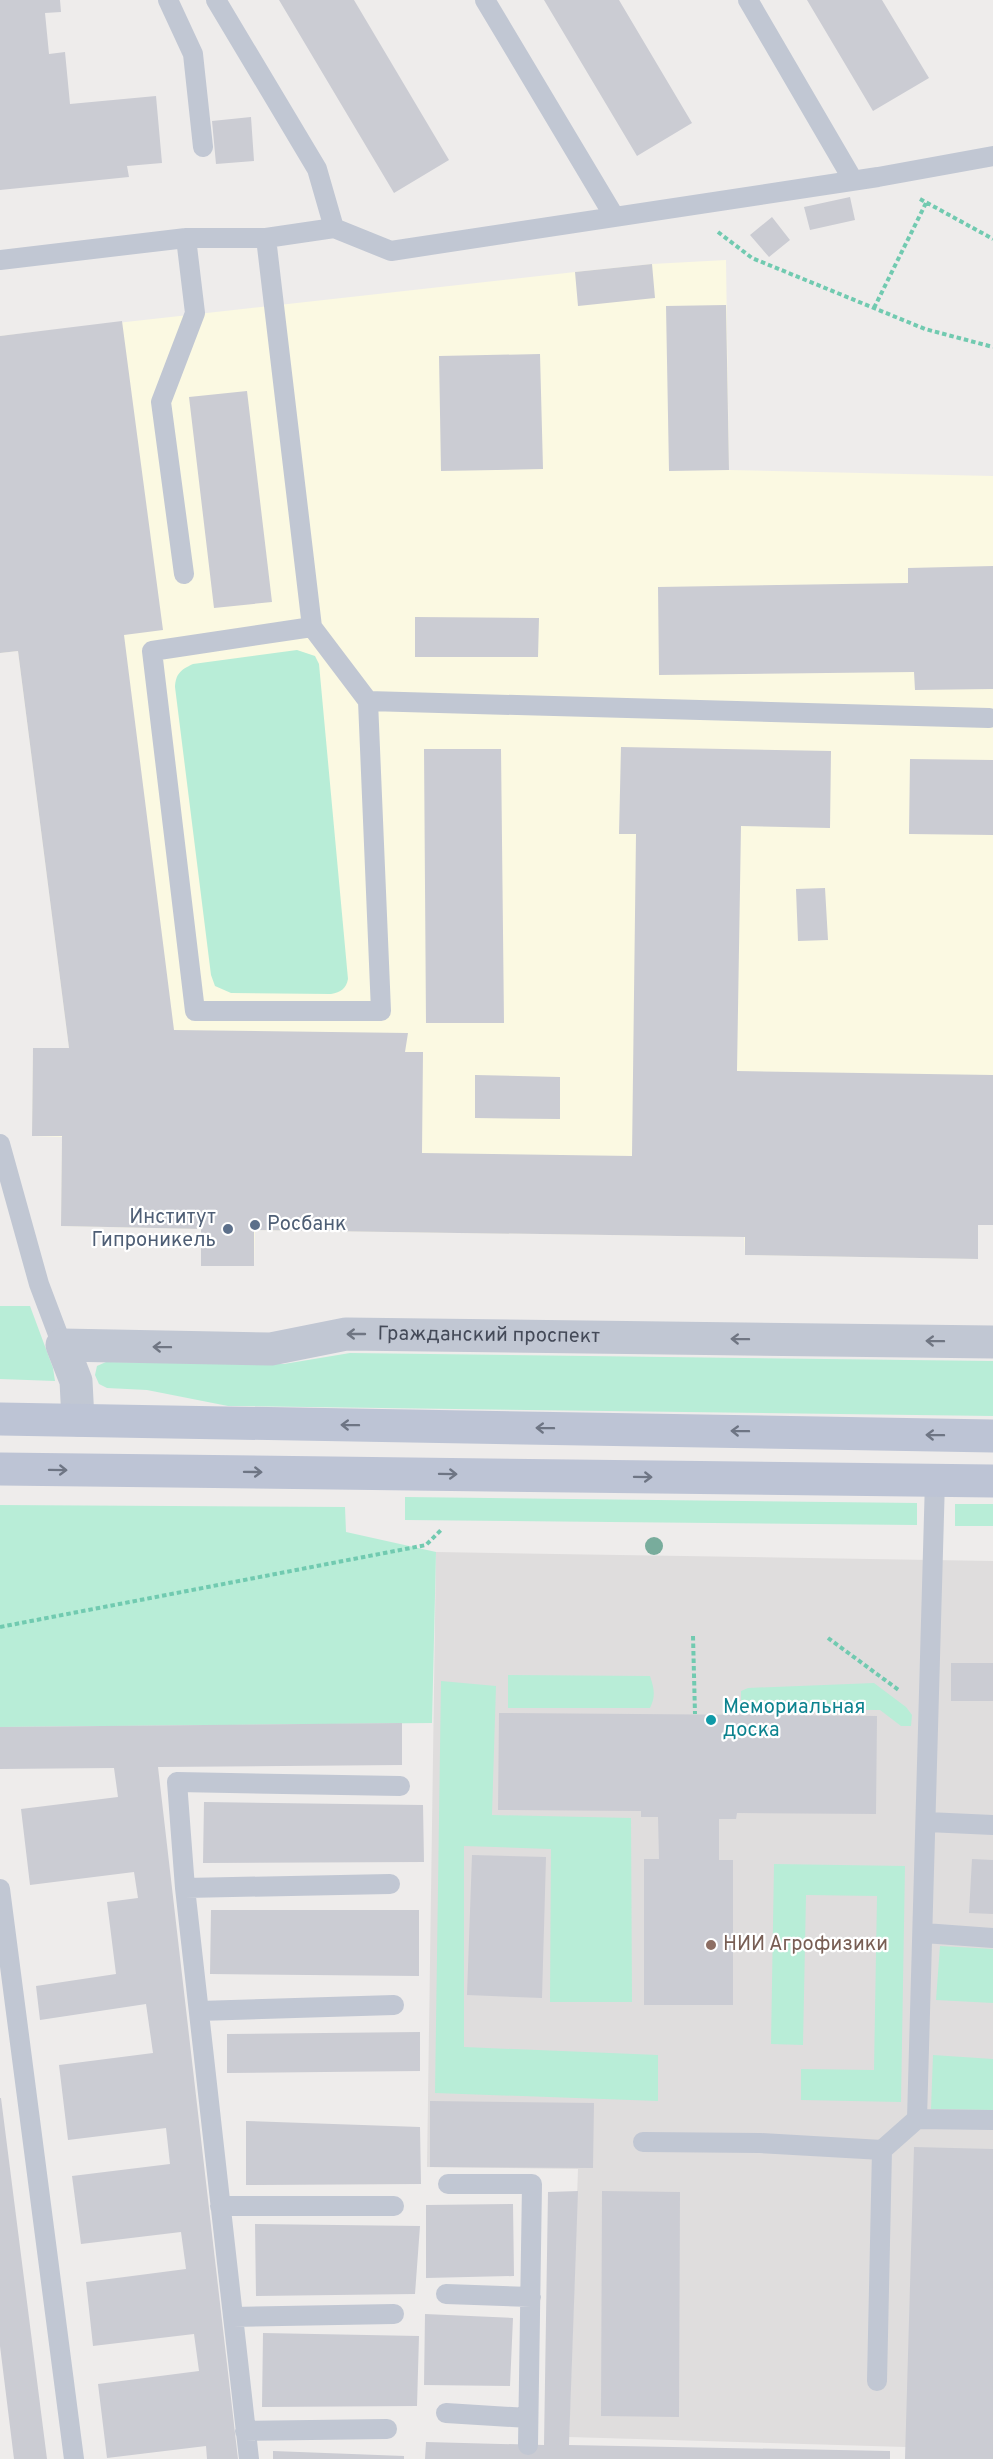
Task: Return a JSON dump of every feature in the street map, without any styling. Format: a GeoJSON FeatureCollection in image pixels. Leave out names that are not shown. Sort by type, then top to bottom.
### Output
{"type":"FeatureCollection","features":[{"type":"Feature","properties":{"kind":"main road"},"geometry":{"type":"LineString","coordinates":[[0,1419],[993,1436]]}},
{"type":"Feature","properties":{"kind":"main road"},"geometry":{"type":"LineString","coordinates":[[0,1469],[993,1481]]}},
{"type":"Feature","properties":{"kind":"street","name":"Гражданский проспект"},"geometry":{"type":"LineString","coordinates":[[62,1345],[271,1349],[346,1334],[993,1342]]}},
{"type":"Feature","properties":{"kind":"street"},"geometry":{"type":"LineString","coordinates":[[62,1345],[76,1381],[78,1420]]}},
{"type":"Feature","properties":{"kind":"lane"},"geometry":{"type":"LineString","coordinates":[[168,0],[193,54],[203,147]]}},
{"type":"Feature","properties":{"kind":"lane"},"geometry":{"type":"LineString","coordinates":[[216,0],[317,169],[334,228]]}},
{"type":"Feature","properties":{"kind":"lane"},"geometry":{"type":"LineString","coordinates":[[485,0],[614,216]]}},
{"type":"Feature","properties":{"kind":"lane"},"geometry":{"type":"LineString","coordinates":[[748,0],[853,180]]}},
{"type":"Feature","properties":{"kind":"lane"},"geometry":{"type":"LineString","coordinates":[[0,260],[186,238],[266,238],[334,228],[391,251],[878,177],[993,156]]}},
{"type":"Feature","properties":{"kind":"lane"},"geometry":{"type":"LineString","coordinates":[[184,574],[161,402],[195,313],[186,238]]}},
{"type":"Feature","properties":{"kind":"lane"},"geometry":{"type":"LineString","coordinates":[[266,238],[312,627],[368,701],[381,1011],[195,1011],[152,651],[312,627]]}},
{"type":"Feature","properties":{"kind":"lane"},"geometry":{"type":"LineString","coordinates":[[368,701],[989,717]]}},
{"type":"Feature","properties":{"kind":"lane"},"geometry":{"type":"LineString","coordinates":[[0,1144],[39,1284],[62,1345]]}},
{"type":"Feature","properties":{"kind":"lane"},"geometry":{"type":"LineString","coordinates":[[917,2119],[935,1480]]}},
{"type":"Feature","properties":{"kind":"lane"},"geometry":{"type":"LineString","coordinates":[[249,2459],[185,1888],[177,1782],[400,1786]]}},
{"type":"Feature","properties":{"kind":"lane"},"geometry":{"type":"LineString","coordinates":[[927,1822],[993,1825]]}},
{"type":"Feature","properties":{"kind":"lane"},"geometry":{"type":"LineString","coordinates":[[185,1888],[390,1884]]}},
{"type":"Feature","properties":{"kind":"lane"},"geometry":{"type":"LineString","coordinates":[[0,1889],[74,2459]]}},
{"type":"Feature","properties":{"kind":"lane"},"geometry":{"type":"LineString","coordinates":[[924,1933],[993,1938]]}},
{"type":"Feature","properties":{"kind":"lane"},"geometry":{"type":"LineString","coordinates":[[199,2011],[394,2005]]}},
{"type":"Feature","properties":{"kind":"lane"},"geometry":{"type":"LineString","coordinates":[[643,2142],[760,2143],[882,2150],[917,2119],[993,2120]]}},
{"type":"Feature","properties":{"kind":"lane"},"geometry":{"type":"LineString","coordinates":[[877,2381],[882,2150]]}},
{"type":"Feature","properties":{"kind":"lane"},"geometry":{"type":"LineString","coordinates":[[448,2184],[532,2184],[528,2445]]}},
{"type":"Feature","properties":{"kind":"lane"},"geometry":{"type":"LineString","coordinates":[[220,2206],[394,2206]]}},
{"type":"Feature","properties":{"kind":"lane"},"geometry":{"type":"LineString","coordinates":[[446,2295],[531,2297]]}},
{"type":"Feature","properties":{"kind":"lane"},"geometry":{"type":"LineString","coordinates":[[232,2317],[394,2314]]}},
{"type":"Feature","properties":{"kind":"lane"},"geometry":{"type":"LineString","coordinates":[[446,2413],[528,2418]]}},
{"type":"Feature","properties":{"kind":"lane"},"geometry":{"type":"LineString","coordinates":[[245,2431],[387,2429]]}},
{"type":"Feature","properties":{"kind":"path"},"geometry":{"type":"LineString","coordinates":[[878,177],[993,239]]}},
{"type":"Feature","properties":{"kind":"path"},"geometry":{"type":"LineString","coordinates":[[874,308],[926,203]]}},
{"type":"Feature","properties":{"kind":"path"},"geometry":{"type":"LineString","coordinates":[[684,206],[752,258],[926,329],[993,347]]}},
{"type":"Feature","properties":{"kind":"path"},"geometry":{"type":"LineString","coordinates":[[0,1628],[426,1545],[442,1529]]}},
{"type":"Feature","properties":{"kind":"path"},"geometry":{"type":"LineString","coordinates":[[693,1636],[695,1714]]}},
{"type":"Feature","properties":{"kind":"path"},"geometry":{"type":"LineString","coordinates":[[828,1638],[929,1712]]}},
{"type":"Feature","properties":{"kind":"shaded area","name":"Институт Гипроникель"},"geometry":{"type":"Polygon","coordinates":[[[726,260],[729,470],[993,476],[993,1225],[978,1225],[978,1259],[745,1255],[744,1237],[255,1230],[254,1266],[201,1266],[201,1229],[61,1226],[62,1137],[32,1136],[33,1048],[69,1048],[18,651],[0,653],[0,336],[575,272],[652,264],[726,260]]]}},
{"type":"Feature","properties":{"kind":"shaded area","name":"НИИ Агрофизики"},"geometry":{"type":"Polygon","coordinates":[[[436,1552],[993,1561],[993,2459],[906,2447],[569,2437],[578,2169],[427,2167],[436,1552]]]}},
{"type":"Feature","properties":{"kind":"green space"},"geometry":{"type":"Polygon","coordinates":[[[297,650],[315,656],[319,664],[348,979],[342,990],[331,994],[231,993],[215,986],[211,975],[175,687],[180,673],[193,664],[297,650]]]}},
{"type":"Feature","properties":{"kind":"green space"},"geometry":{"type":"Polygon","coordinates":[[[0,1306],[30,1306],[53,1368],[55,1381],[0,1379],[0,1306]]]}},
{"type":"Feature","properties":{"kind":"green space"},"geometry":{"type":"Polygon","coordinates":[[[350,1353],[993,1361],[993,1416],[228,1406],[147,1390],[107,1388],[99,1384],[95,1375],[97,1366],[106,1362],[284,1364],[350,1353]]]}},
{"type":"Feature","properties":{"kind":"green space"},"geometry":{"type":"Polygon","coordinates":[[[405,1497],[917,1503],[917,1525],[405,1520],[405,1497]]]}},
{"type":"Feature","properties":{"kind":"green space"},"geometry":{"type":"Polygon","coordinates":[[[955,1504],[993,1504],[993,1526],[955,1526],[955,1504]]]}},
{"type":"Feature","properties":{"kind":"green space"},"geometry":{"type":"Polygon","coordinates":[[[0,1505],[345,1507],[346,1532],[436,1552],[432,1723],[0,1727],[0,1505]]]}},
{"type":"Feature","properties":{"kind":"green space"},"geometry":{"type":"Polygon","coordinates":[[[508,1675],[650,1676],[654,1696],[650,1708],[508,1708],[508,1675]]]}},
{"type":"Feature","properties":{"kind":"green space"},"geometry":{"type":"Polygon","coordinates":[[[441,1681],[496,1686],[492,1815],[631,1818],[632,2002],[550,2002],[551,1849],[464,1846],[464,2047],[658,2055],[658,2101],[435,2093],[441,1681]]]}},
{"type":"Feature","properties":{"kind":"green space"},"geometry":{"type":"Polygon","coordinates":[[[874,1683],[906,1707],[912,1715],[911,1726],[901,1726],[880,1710],[747,1709],[741,1703],[741,1691],[748,1688],[874,1683]]]}},
{"type":"Feature","properties":{"kind":"green space"},"geometry":{"type":"Polygon","coordinates":[[[774,1864],[905,1866],[901,2102],[801,2100],[801,2069],[874,2070],[877,1896],[806,1895],[803,2045],[771,2044],[774,1864]]]}},
{"type":"Feature","properties":{"kind":"green space"},"geometry":{"type":"Polygon","coordinates":[[[940,1946],[993,1949],[993,2003],[936,2000],[940,1946]]]}},
{"type":"Feature","properties":{"kind":"green space"},"geometry":{"type":"Polygon","coordinates":[[[933,2055],[993,2059],[993,2110],[931,2109],[933,2055]]]}},
{"type":"Feature","properties":{"kind":"building"},"geometry":{"type":"Polygon","coordinates":[[[0,0],[60,0],[61,12],[45,13],[49,54],[65,52],[70,104],[156,96],[162,163],[127,166],[129,177],[0,190],[0,0]]]}},
{"type":"Feature","properties":{"kind":"building"},"geometry":{"type":"Polygon","coordinates":[[[279,0],[354,0],[449,160],[394,193],[279,0]]]}},
{"type":"Feature","properties":{"kind":"building"},"geometry":{"type":"Polygon","coordinates":[[[544,0],[619,0],[692,123],[637,156],[544,0]]]}},
{"type":"Feature","properties":{"kind":"building"},"geometry":{"type":"Polygon","coordinates":[[[807,0],[882,0],[929,78],[873,111],[807,0]]]}},
{"type":"Feature","properties":{"kind":"building"},"geometry":{"type":"Polygon","coordinates":[[[251,117],[254,161],[216,164],[212,121],[251,117]]]}},
{"type":"Feature","properties":{"kind":"building"},"geometry":{"type":"Polygon","coordinates":[[[850,197],[855,220],[810,230],[804,207],[850,197]]]}},
{"type":"Feature","properties":{"kind":"building"},"geometry":{"type":"Polygon","coordinates":[[[772,217],[790,240],[769,257],[750,235],[772,217]]]}},
{"type":"Feature","properties":{"kind":"building"},"geometry":{"type":"Polygon","coordinates":[[[652,264],[655,298],[578,306],[575,272],[652,264]]]}},
{"type":"Feature","properties":{"kind":"building"},"geometry":{"type":"Polygon","coordinates":[[[726,305],[729,470],[669,471],[666,306],[726,305]]]}},
{"type":"Feature","properties":{"kind":"building"},"geometry":{"type":"Polygon","coordinates":[[[122,321],[163,630],[124,635],[174,1030],[408,1033],[405,1052],[423,1052],[422,1153],[632,1156],[636,834],[619,834],[621,747],[831,751],[830,828],[741,826],[737,1071],[993,1075],[993,1225],[978,1225],[978,1259],[745,1255],[745,1237],[254,1230],[254,1266],[201,1266],[201,1229],[61,1226],[62,1136],[32,1136],[33,1048],[69,1048],[18,651],[0,653],[0,336],[122,321]]]}},
{"type":"Feature","properties":{"kind":"building"},"geometry":{"type":"Polygon","coordinates":[[[540,354],[543,469],[441,471],[439,356],[540,354]]]}},
{"type":"Feature","properties":{"kind":"building"},"geometry":{"type":"Polygon","coordinates":[[[247,391],[272,602],[214,608],[189,397],[247,391]]]}},
{"type":"Feature","properties":{"kind":"building"},"geometry":{"type":"Polygon","coordinates":[[[993,566],[993,689],[915,690],[914,672],[659,675],[658,587],[908,583],[908,568],[993,566]]]}},
{"type":"Feature","properties":{"kind":"building"},"geometry":{"type":"Polygon","coordinates":[[[415,617],[539,618],[538,657],[415,657],[415,617]]]}},
{"type":"Feature","properties":{"kind":"building"},"geometry":{"type":"Polygon","coordinates":[[[424,749],[501,749],[504,1023],[426,1023],[424,749]]]}},
{"type":"Feature","properties":{"kind":"building"},"geometry":{"type":"Polygon","coordinates":[[[910,759],[993,760],[993,835],[909,834],[910,759]]]}},
{"type":"Feature","properties":{"kind":"building"},"geometry":{"type":"Polygon","coordinates":[[[825,888],[828,940],[798,941],[796,889],[825,888]]]}},
{"type":"Feature","properties":{"kind":"building"},"geometry":{"type":"Polygon","coordinates":[[[475,1075],[560,1077],[560,1119],[475,1118],[475,1075]]]}},
{"type":"Feature","properties":{"kind":"building"},"geometry":{"type":"Polygon","coordinates":[[[951,1663],[993,1663],[993,1701],[951,1701],[951,1663]]]}},
{"type":"Feature","properties":{"kind":"building"},"geometry":{"type":"Polygon","coordinates":[[[499,1713],[877,1716],[876,1814],[737,1813],[736,1819],[719,1819],[719,1860],[733,1860],[733,2005],[644,2005],[644,1859],[659,1859],[658,1817],[641,1817],[641,1811],[498,1810],[499,1713]]]}},
{"type":"Feature","properties":{"kind":"building"},"geometry":{"type":"Polygon","coordinates":[[[402,1723],[402,1765],[158,1767],[238,2459],[207,2459],[206,2446],[107,2458],[98,2384],[199,2371],[194,2334],[93,2346],[86,2282],[186,2269],[181,2232],[81,2244],[72,2176],[170,2164],[166,2128],[68,2140],[59,2065],[153,2053],[146,2004],[40,2020],[36,1986],[116,1974],[107,1902],[138,1898],[134,1872],[30,1885],[21,1809],[118,1797],[114,1768],[0,1769],[0,1727],[402,1723]]]}},
{"type":"Feature","properties":{"kind":"building"},"geometry":{"type":"Polygon","coordinates":[[[204,1802],[423,1805],[424,1862],[203,1863],[204,1802]]]}},
{"type":"Feature","properties":{"kind":"building"},"geometry":{"type":"Polygon","coordinates":[[[472,1855],[546,1857],[542,1998],[467,1995],[472,1855]]]}},
{"type":"Feature","properties":{"kind":"building"},"geometry":{"type":"Polygon","coordinates":[[[972,1859],[993,1860],[993,1914],[969,1913],[972,1859]]]}},
{"type":"Feature","properties":{"kind":"building"},"geometry":{"type":"Polygon","coordinates":[[[211,1910],[419,1910],[419,1976],[210,1974],[211,1910]]]}},
{"type":"Feature","properties":{"kind":"building"},"geometry":{"type":"Polygon","coordinates":[[[420,2032],[420,2071],[227,2073],[227,2034],[420,2032]]]}},
{"type":"Feature","properties":{"kind":"building"},"geometry":{"type":"Polygon","coordinates":[[[0,2098],[47,2459],[14,2459],[0,2346],[0,2098]]]}},
{"type":"Feature","properties":{"kind":"building"},"geometry":{"type":"Polygon","coordinates":[[[430,2101],[594,2103],[593,2168],[430,2167],[430,2101]]]}},
{"type":"Feature","properties":{"kind":"building"},"geometry":{"type":"Polygon","coordinates":[[[246,2121],[420,2127],[421,2184],[246,2185],[246,2121]]]}},
{"type":"Feature","properties":{"kind":"building"},"geometry":{"type":"Polygon","coordinates":[[[914,2147],[993,2149],[993,2459],[905,2459],[914,2147]]]}},
{"type":"Feature","properties":{"kind":"building"},"geometry":{"type":"Polygon","coordinates":[[[578,2191],[569,2445],[890,2451],[890,2459],[425,2459],[426,2442],[544,2445],[548,2192],[578,2191]]]}},
{"type":"Feature","properties":{"kind":"building"},"geometry":{"type":"Polygon","coordinates":[[[602,2191],[680,2192],[679,2417],[601,2416],[602,2191]]]}},
{"type":"Feature","properties":{"kind":"building"},"geometry":{"type":"Polygon","coordinates":[[[513,2204],[514,2276],[426,2278],[426,2205],[513,2204]]]}},
{"type":"Feature","properties":{"kind":"building"},"geometry":{"type":"Polygon","coordinates":[[[255,2224],[420,2226],[415,2294],[256,2296],[255,2224]]]}},
{"type":"Feature","properties":{"kind":"building"},"geometry":{"type":"Polygon","coordinates":[[[425,2314],[513,2318],[510,2386],[424,2385],[425,2314]]]}},
{"type":"Feature","properties":{"kind":"building"},"geometry":{"type":"Polygon","coordinates":[[[263,2333],[419,2336],[417,2406],[262,2407],[263,2333]]]}},
{"type":"Feature","properties":{"kind":"building"},"geometry":{"type":"Polygon","coordinates":[[[273,2451],[404,2456],[404,2459],[273,2459],[273,2451]]]}},
{"type":"Feature","properties":{"kind":"place","name":"Росбанк"},"geometry":{"type":"Point","coordinates":[255,1225]}},
{"type":"Feature","properties":{"kind":"place","name":"Институт Гипроникель"},"geometry":{"type":"Point","coordinates":[228,1229]}},
{"type":"Feature","properties":{"kind":"place","name":"Мемориальная доска"},"geometry":{"type":"Point","coordinates":[711,1720]}},
{"type":"Feature","properties":{"kind":"place","name":"НИИ Агрофизики"},"geometry":{"type":"Point","coordinates":[711,1945]}}]}
